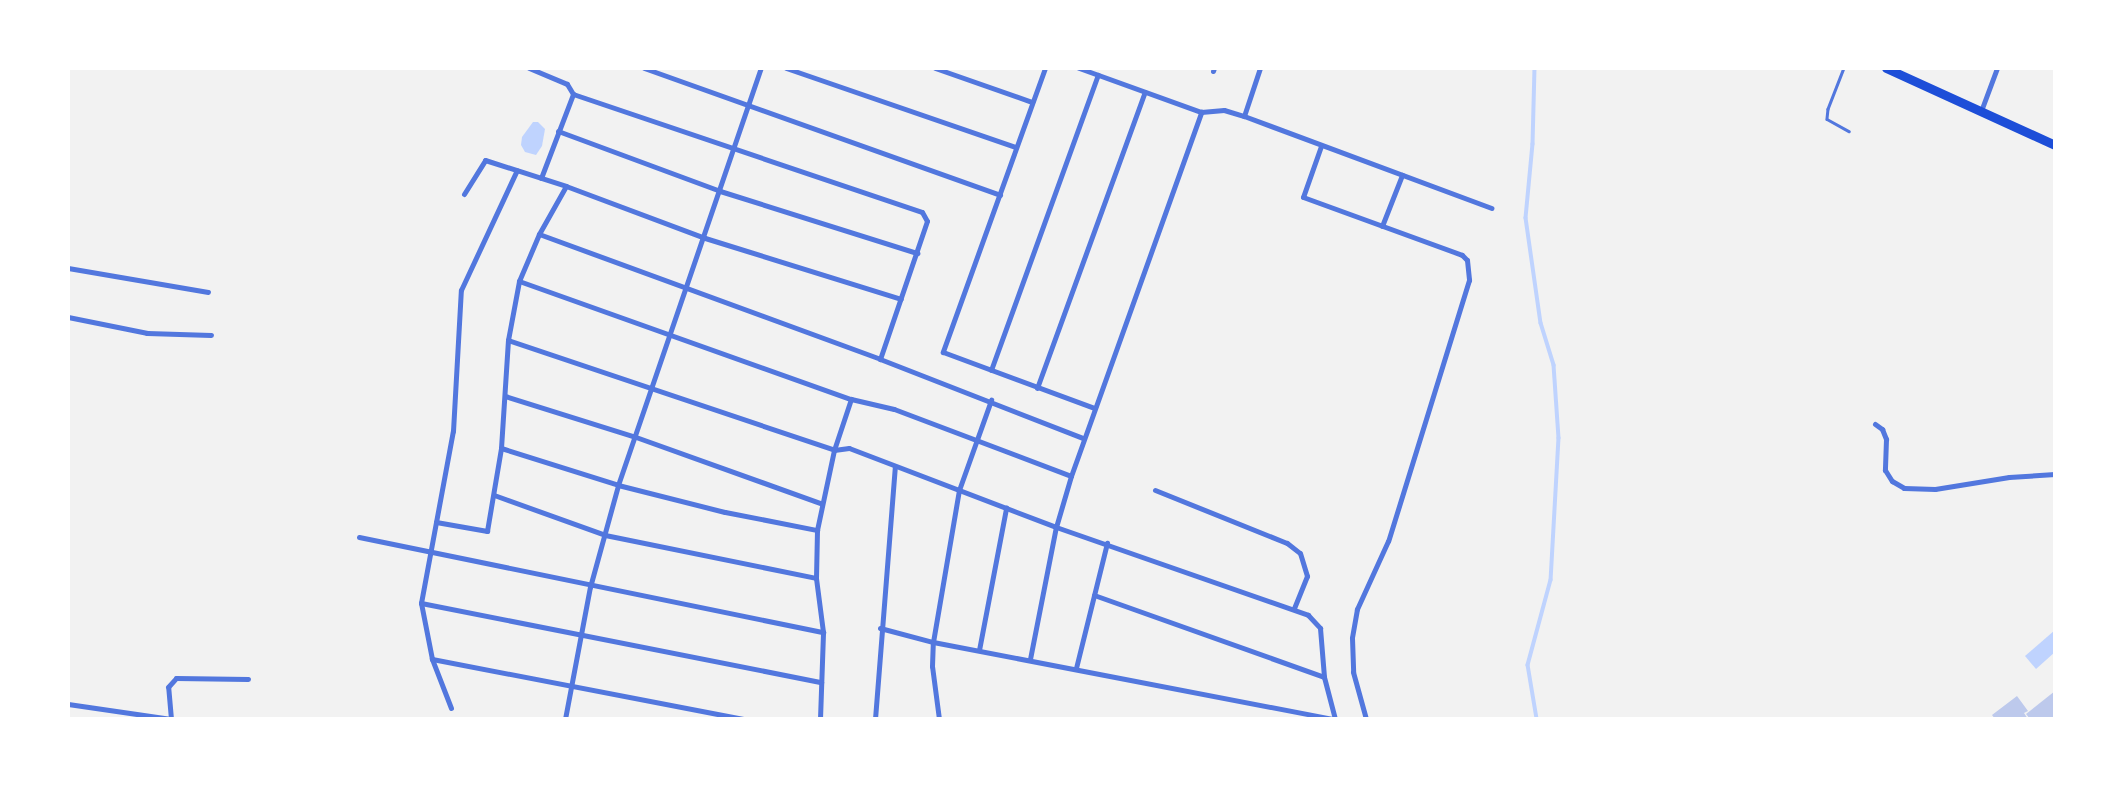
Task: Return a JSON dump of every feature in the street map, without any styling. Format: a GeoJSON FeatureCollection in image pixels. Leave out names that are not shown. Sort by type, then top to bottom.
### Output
{"type":"FeatureCollection","features":[{"type":"Feature","properties":{"kind":"main road"},"geometry":{"type":"LineString","coordinates":[[1886,68],[2055,145]]}},
{"type":"Feature","properties":{"kind":"street"},"geometry":{"type":"LineString","coordinates":[[529,68],[567,84],[573,94],[922,212],[927,221],[880,359]]}},
{"type":"Feature","properties":{"kind":"street"},"geometry":{"type":"LineString","coordinates":[[644,68],[1000,195]]}},
{"type":"Feature","properties":{"kind":"street"},"geometry":{"type":"LineString","coordinates":[[565,719],[590,587],[618,485],[668,335],[705,239],[761,68]]}},
{"type":"Feature","properties":{"kind":"street"},"geometry":{"type":"LineString","coordinates":[[786,68],[1016,147]]}},
{"type":"Feature","properties":{"kind":"street"},"geometry":{"type":"LineString","coordinates":[[935,68],[1032,102]]}},
{"type":"Feature","properties":{"kind":"street"},"geometry":{"type":"LineString","coordinates":[[1045,68],[943,352],[1094,408]]}},
{"type":"Feature","properties":{"kind":"street"},"geometry":{"type":"LineString","coordinates":[[1079,68],[1200,112],[1224,110],[1244,116],[1491,208]]}},
{"type":"Feature","properties":{"kind":"street"},"geometry":{"type":"LineString","coordinates":[[1244,116],[1260,68]]}},
{"type":"Feature","properties":{"kind":"street"},"geometry":{"type":"LineString","coordinates":[[1981,111],[1997,68]]}},
{"type":"Feature","properties":{"kind":"street"},"geometry":{"type":"LineString","coordinates":[[991,370],[1098,75]]}},
{"type":"Feature","properties":{"kind":"street"},"geometry":{"type":"LineString","coordinates":[[1037,388],[1145,92]]}},
{"type":"Feature","properties":{"kind":"street"},"geometry":{"type":"LineString","coordinates":[[541,178],[573,94]]}},
{"type":"Feature","properties":{"kind":"street"},"geometry":{"type":"LineString","coordinates":[[1030,659],[1056,527],[1071,476],[1200,112]]}},
{"type":"Feature","properties":{"kind":"street"},"geometry":{"type":"LineString","coordinates":[[558,131],[720,191],[917,253]]}},
{"type":"Feature","properties":{"kind":"street"},"geometry":{"type":"LineString","coordinates":[[1321,146],[1303,197],[1462,255],[1467,260],[1469,281],[1388,541],[1357,608],[1352,638],[1353,672],[1366,719]]}},
{"type":"Feature","properties":{"kind":"street"},"geometry":{"type":"LineString","coordinates":[[464,194],[485,160],[566,186],[705,239],[901,299]]}},
{"type":"Feature","properties":{"kind":"street"},"geometry":{"type":"LineString","coordinates":[[451,708],[432,659],[421,603],[453,431],[461,290],[517,170]]}},
{"type":"Feature","properties":{"kind":"street"},"geometry":{"type":"LineString","coordinates":[[1382,226],[1402,175]]}},
{"type":"Feature","properties":{"kind":"street"},"geometry":{"type":"LineString","coordinates":[[436,522],[488,531],[501,448],[508,340],[519,281],[539,234],[566,186]]}},
{"type":"Feature","properties":{"kind":"street"},"geometry":{"type":"LineString","coordinates":[[539,234],[991,400],[1083,438]]}},
{"type":"Feature","properties":{"kind":"street"},"geometry":{"type":"LineString","coordinates":[[68,268],[208,292]]}},
{"type":"Feature","properties":{"kind":"street"},"geometry":{"type":"LineString","coordinates":[[519,281],[851,399],[894,409],[1071,476]]}},
{"type":"Feature","properties":{"kind":"street"},"geometry":{"type":"LineString","coordinates":[[68,317],[147,333],[211,335]]}},
{"type":"Feature","properties":{"kind":"street"},"geometry":{"type":"LineString","coordinates":[[508,340],[834,450],[849,448],[1056,527],[1308,615],[1320,628],[1324,677],[1334,719],[933,642],[880,628]]}},
{"type":"Feature","properties":{"kind":"street"},"geometry":{"type":"LineString","coordinates":[[505,396],[634,436],[820,503]]}},
{"type":"Feature","properties":{"kind":"street"},"geometry":{"type":"LineString","coordinates":[[820,719],[822,632],[816,578],[817,530],[820,503],[851,399]]}},
{"type":"Feature","properties":{"kind":"street"},"geometry":{"type":"LineString","coordinates":[[939,719],[932,666],[933,642],[959,490],[991,400]]}},
{"type":"Feature","properties":{"kind":"street"},"geometry":{"type":"LineString","coordinates":[[1875,424],[1882,429],[1886,439],[1885,470],[1892,481],[1904,488],[1927,489],[2055,474]]}},
{"type":"Feature","properties":{"kind":"street"},"geometry":{"type":"LineString","coordinates":[[501,448],[618,485],[725,512],[817,530]]}},
{"type":"Feature","properties":{"kind":"street"},"geometry":{"type":"LineString","coordinates":[[875,719],[880,628],[895,467]]}},
{"type":"Feature","properties":{"kind":"street"},"geometry":{"type":"LineString","coordinates":[[1155,490],[1287,542],[1300,553],[1307,576],[1294,609]]}},
{"type":"Feature","properties":{"kind":"street"},"geometry":{"type":"LineString","coordinates":[[494,495],[605,535],[816,578]]}},
{"type":"Feature","properties":{"kind":"street"},"geometry":{"type":"LineString","coordinates":[[979,650],[1006,508]]}},
{"type":"Feature","properties":{"kind":"street"},"geometry":{"type":"LineString","coordinates":[[359,537],[590,587],[822,632]]}},
{"type":"Feature","properties":{"kind":"street"},"geometry":{"type":"LineString","coordinates":[[1076,668],[1107,543]]}},
{"type":"Feature","properties":{"kind":"street"},"geometry":{"type":"LineString","coordinates":[[1094,594],[1324,677]]}},
{"type":"Feature","properties":{"kind":"street"},"geometry":{"type":"LineString","coordinates":[[421,603],[821,682]]}},
{"type":"Feature","properties":{"kind":"street"},"geometry":{"type":"LineString","coordinates":[[432,659],[743,719]]}},
{"type":"Feature","properties":{"kind":"street"},"geometry":{"type":"LineString","coordinates":[[68,704],[172,719],[168,687],[176,678],[248,679]]}},
{"type":"Feature","properties":{"kind":"lane"},"geometry":{"type":"LineString","coordinates":[[1844,68],[1828,109],[1828,119],[1849,131]]}},
{"type":"Feature","properties":{"kind":"water"},"geometry":{"type":"Polygon","coordinates":[[[533,122],[538,122],[545,129],[542,146],[536,155],[525,152],[521,145],[522,137],[533,122]]]}},
{"type":"Feature","properties":{"kind":"water"},"geometry":{"type":"Polygon","coordinates":[[[2055,630],[2055,652],[2036,669],[2025,656],[2055,630]]]}},
{"type":"Feature","properties":{"kind":"building"},"geometry":{"type":"Polygon","coordinates":[[[2055,691],[2055,719],[2030,719],[2026,714],[2055,691]]]}},
{"type":"Feature","properties":{"kind":"building"},"geometry":{"type":"Polygon","coordinates":[[[2017,696],[2028,711],[2024,713],[2028,719],[1995,719],[1992,715],[2017,696]]]}},
{"type":"Feature","properties":{"kind":"waterway"},"geometry":{"type":"LineString","coordinates":[[1535,68],[1533,144],[1526,218],[1541,323],[1554,365],[1559,438],[1551,580],[1528,665],[1537,719]]}}]}
